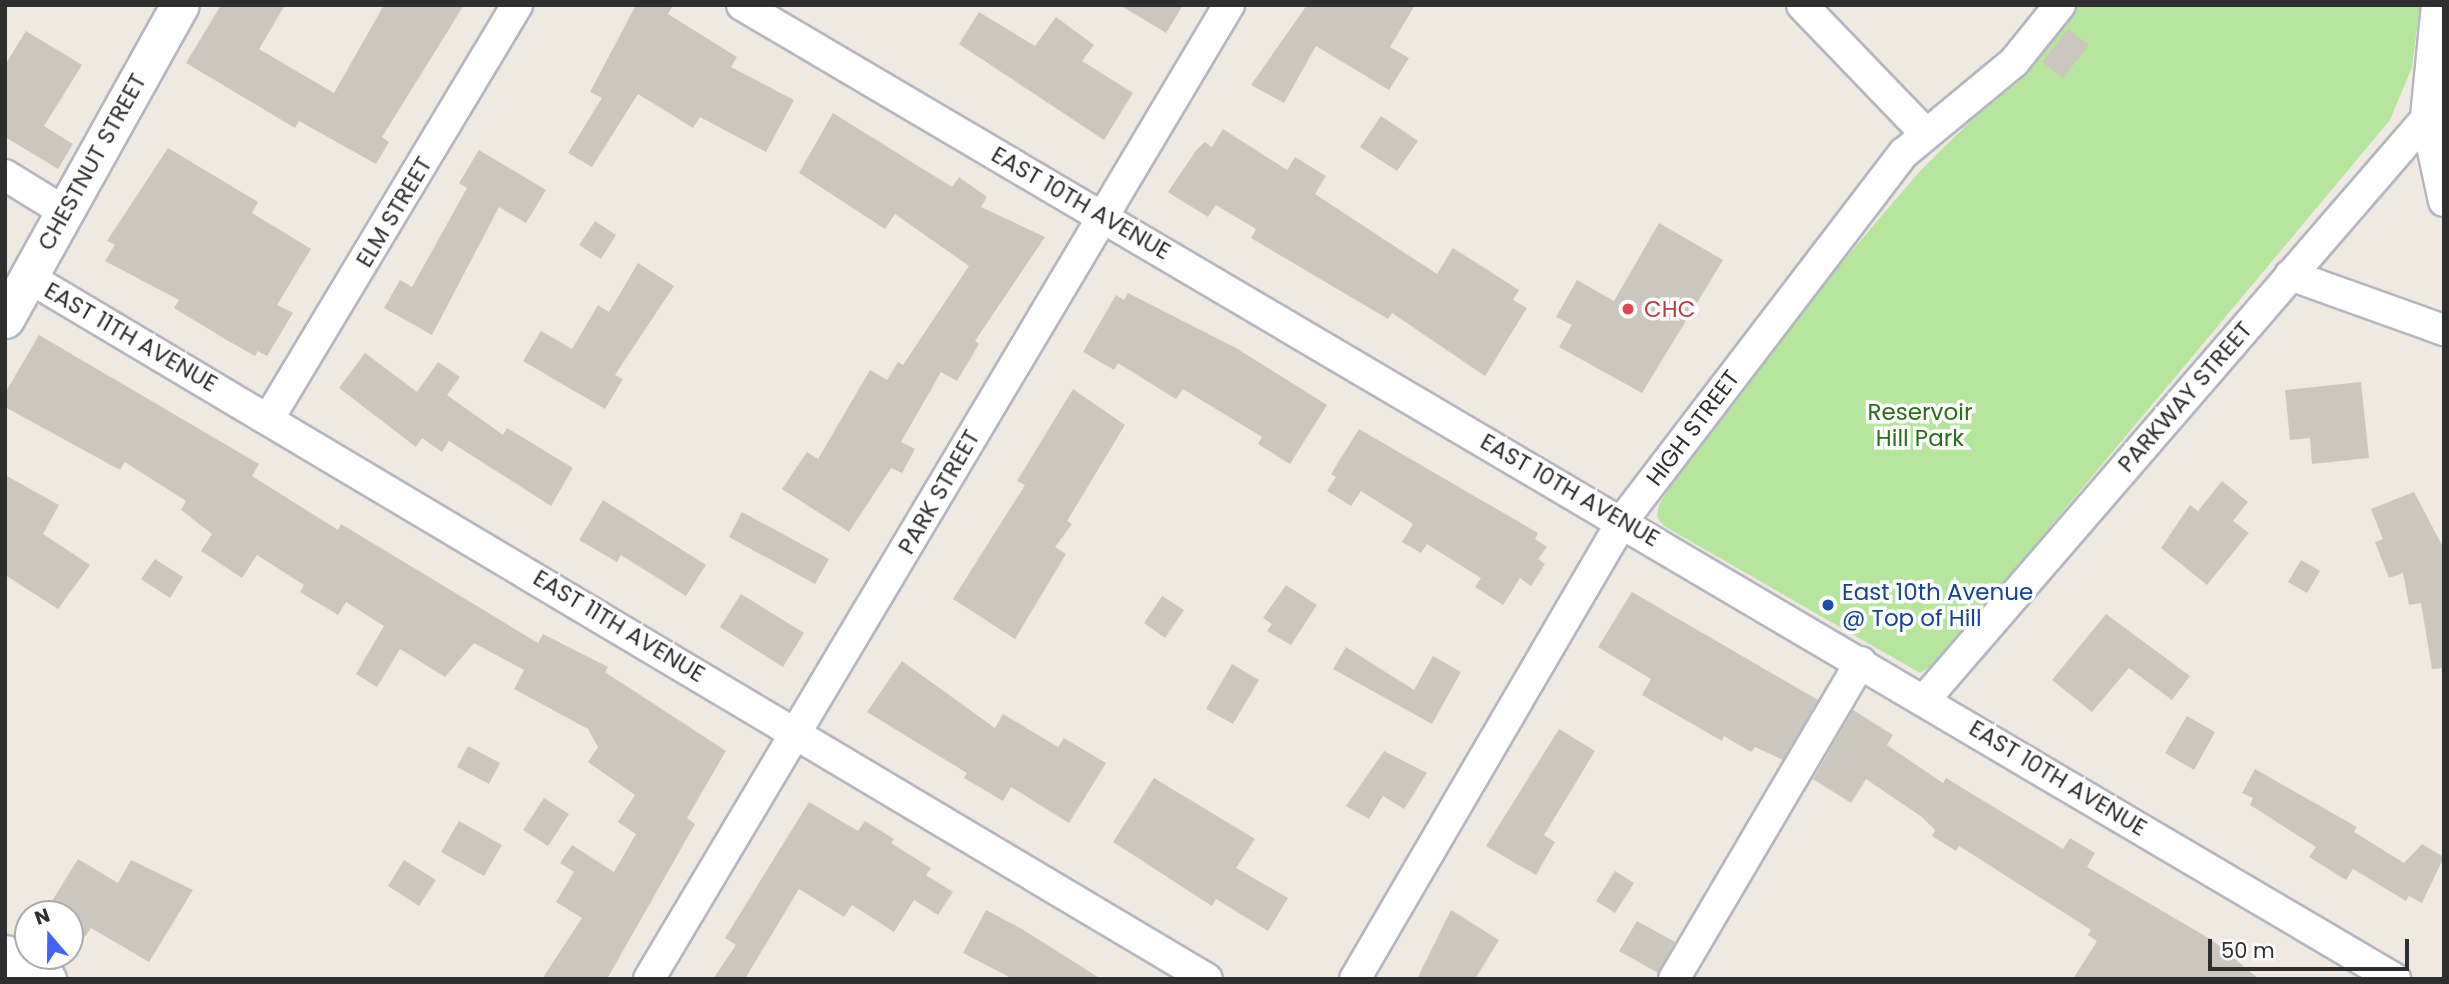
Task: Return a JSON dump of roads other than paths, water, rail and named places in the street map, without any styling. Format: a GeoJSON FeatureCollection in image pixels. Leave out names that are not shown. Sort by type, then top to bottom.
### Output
{"type":"FeatureCollection","features":[{"type":"Feature","properties":{"kind":"street","name":"CHESTNUT STREET"},"geometry":{"type":"LineString","coordinates":[[5,318],[180,5]]}},
{"type":"Feature","properties":{"kind":"street","name":"ELM STREET"},"geometry":{"type":"LineString","coordinates":[[270,418],[517,5]]}},
{"type":"Feature","properties":{"kind":"street","name":"EAST 10TH AVENUE"},"geometry":{"type":"LineString","coordinates":[[742,5],[1926,698],[2395,979]]}},
{"type":"Feature","properties":{"kind":"street","name":"PARK STREET"},"geometry":{"type":"LineString","coordinates":[[649,979],[798,732],[1102,215],[1230,5]]}},
{"type":"Feature","properties":{"kind":"street"},"geometry":{"type":"LineString","coordinates":[[1802,5],[1926,134]]}},
{"type":"Feature","properties":{"kind":"street","name":"HIGH STREET"},"geometry":{"type":"LineString","coordinates":[[1355,979],[1623,520],[1898,161],[1926,134],[2014,62],[2060,5]]}},
{"type":"Feature","properties":{"kind":"street"},"geometry":{"type":"LineString","coordinates":[[2437,5],[2435,108],[2444,201]]}},
{"type":"Feature","properties":{"kind":"street","name":"PARKWAY STREET"},"geometry":{"type":"LineString","coordinates":[[1926,698],[2435,108]]}},
{"type":"Feature","properties":{"kind":"street"},"geometry":{"type":"LineString","coordinates":[[5,175],[65,212]]}},
{"type":"Feature","properties":{"kind":"street"},"geometry":{"type":"LineString","coordinates":[[2290,275],[2444,330]]}},
{"type":"Feature","properties":{"kind":"street","name":"EAST 11TH AVENUE"},"geometry":{"type":"LineString","coordinates":[[28,277],[798,732],[1208,979]]}},
{"type":"Feature","properties":{"kind":"street"},"geometry":{"type":"LineString","coordinates":[[1674,979],[1861,662]]}},
{"type":"Feature","properties":{"kind":"street"},"geometry":{"type":"LineString","coordinates":[[5,954],[47,979]]}},
{"type":"Feature","properties":{"kind":"place","name":"CHC"},"geometry":{"type":"Point","coordinates":[1628,309]}},
{"type":"Feature","properties":{"kind":"place","name":"East 10th Avenue @ Top of Hill"},"geometry":{"type":"Point","coordinates":[1828,605]}},
{"type":"Feature","properties":{"kind":"park label","name":"Reservoir Hill Park"},"geometry":{"type":"Point","coordinates":[1920,425]}}]}
